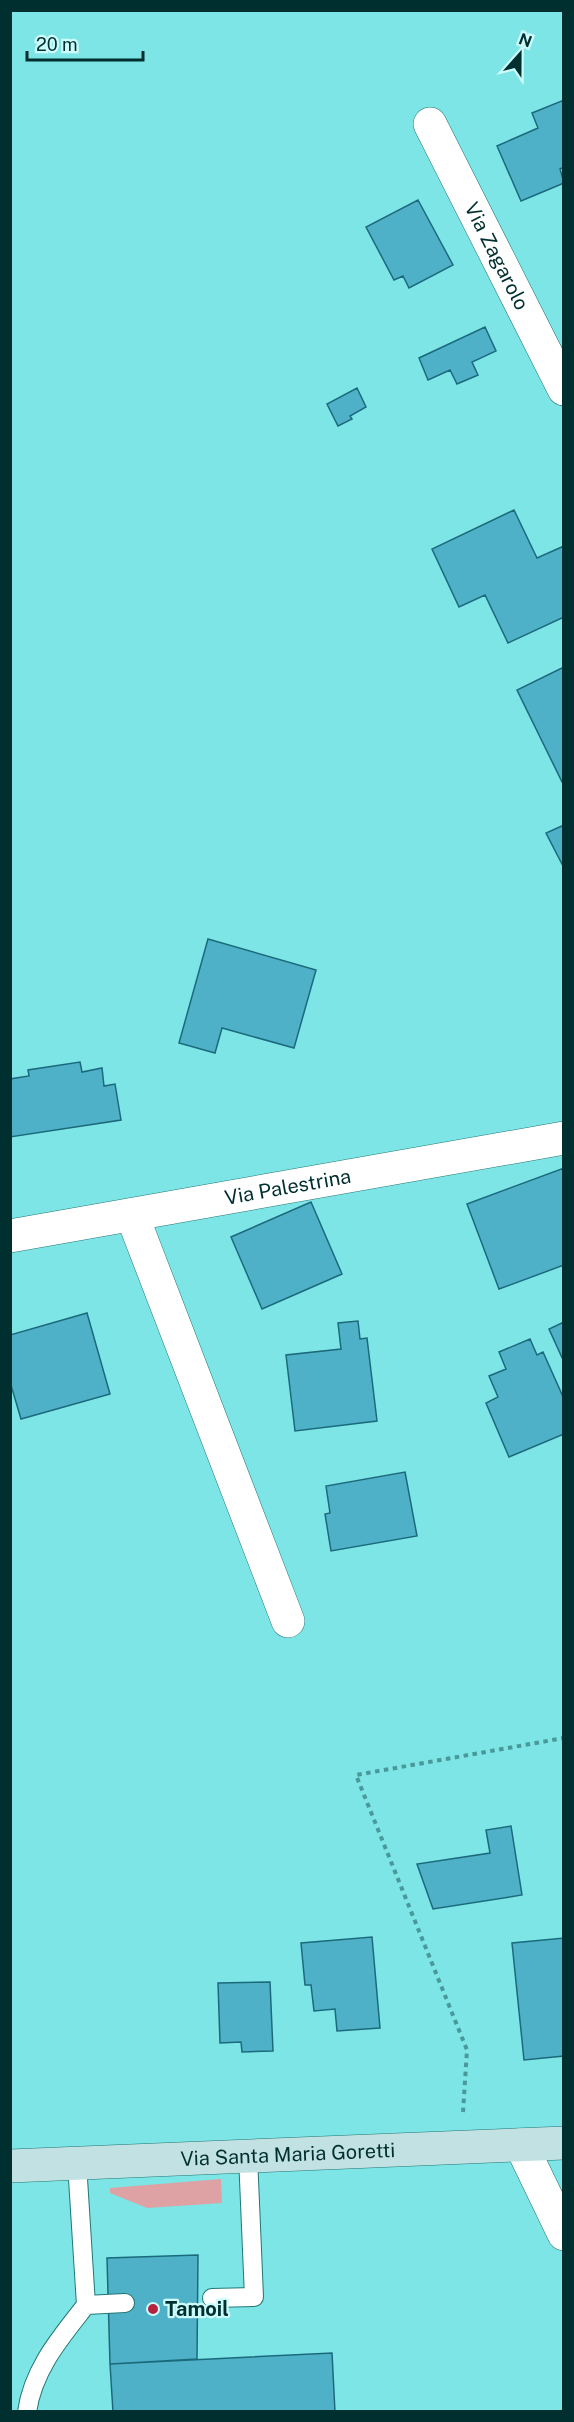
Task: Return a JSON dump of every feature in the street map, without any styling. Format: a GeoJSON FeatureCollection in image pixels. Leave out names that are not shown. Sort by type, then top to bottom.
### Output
{"type":"FeatureCollection","features":[{"type":"Feature","properties":{"kind":"main road","name":"Via Santa Maria Goretti"},"geometry":{"type":"LineString","coordinates":[[10,2166],[564,2143]]}},
{"type":"Feature","properties":{"kind":"street","name":"Via Zagarolo"},"geometry":{"type":"LineString","coordinates":[[430,124],[564,389]]}},
{"type":"Feature","properties":{"kind":"street","name":"Via Palestrina"},"geometry":{"type":"LineString","coordinates":[[10,1236],[564,1138]]}},
{"type":"Feature","properties":{"kind":"street"},"geometry":{"type":"LineString","coordinates":[[132,1215],[288,1621]]}},
{"type":"Feature","properties":{"kind":"street"},"geometry":{"type":"LineString","coordinates":[[521,2145],[564,2234]]}},
{"type":"Feature","properties":{"kind":"lane"},"geometry":{"type":"LineString","coordinates":[[212,2298],[254,2297],[248,2156]]}},
{"type":"Feature","properties":{"kind":"lane"},"geometry":{"type":"LineString","coordinates":[[27,2412],[32,2391],[45,2360],[86,2305],[77,2163]]}},
{"type":"Feature","properties":{"kind":"lane"},"geometry":{"type":"LineString","coordinates":[[86,2305],[125,2303]]}},
{"type":"Feature","properties":{"kind":"path"},"geometry":{"type":"LineString","coordinates":[[461,2147],[467,2050],[356,1775],[564,1738]]}},
{"type":"Feature","properties":{"kind":"shaded area"},"geometry":{"type":"Polygon","coordinates":[[[221,2179],[222,2203],[147,2208],[110,2193],[110,2188],[221,2179]]]}},
{"type":"Feature","properties":{"kind":"building"},"geometry":{"type":"Polygon","coordinates":[[[564,100],[564,167],[560,169],[564,183],[521,201],[497,146],[538,128],[532,113],[564,100]]]}},
{"type":"Feature","properties":{"kind":"building"},"geometry":{"type":"Polygon","coordinates":[[[418,200],[453,265],[409,288],[403,276],[394,280],[366,227],[418,200]]]}},
{"type":"Feature","properties":{"kind":"building"},"geometry":{"type":"Polygon","coordinates":[[[485,327],[496,351],[472,362],[478,375],[457,384],[450,370],[428,380],[419,358],[485,327]]]}},
{"type":"Feature","properties":{"kind":"building"},"geometry":{"type":"Polygon","coordinates":[[[357,388],[366,407],[350,416],[352,419],[338,426],[327,404],[357,388]]]}},
{"type":"Feature","properties":{"kind":"building"},"geometry":{"type":"Polygon","coordinates":[[[514,510],[537,558],[564,546],[564,617],[508,643],[485,595],[459,607],[432,549],[514,510]]]}},
{"type":"Feature","properties":{"kind":"building"},"geometry":{"type":"Polygon","coordinates":[[[564,667],[564,786],[517,690],[564,667]]]}},
{"type":"Feature","properties":{"kind":"building"},"geometry":{"type":"Polygon","coordinates":[[[564,825],[564,868],[546,833],[564,825]]]}},
{"type":"Feature","properties":{"kind":"building"},"geometry":{"type":"Polygon","coordinates":[[[208,939],[316,970],[294,1048],[222,1028],[215,1053],[179,1043],[208,939]]]}},
{"type":"Feature","properties":{"kind":"building"},"geometry":{"type":"Polygon","coordinates":[[[80,1062],[82,1072],[102,1068],[104,1086],[115,1084],[121,1120],[10,1137],[10,1079],[29,1076],[28,1070],[80,1062]]]}},
{"type":"Feature","properties":{"kind":"building"},"geometry":{"type":"Polygon","coordinates":[[[564,1168],[564,1265],[499,1289],[467,1204],[564,1168]]]}},
{"type":"Feature","properties":{"kind":"building"},"geometry":{"type":"Polygon","coordinates":[[[311,1202],[342,1274],[262,1309],[231,1237],[311,1202]]]}},
{"type":"Feature","properties":{"kind":"building"},"geometry":{"type":"Polygon","coordinates":[[[87,1313],[110,1394],[21,1419],[10,1382],[10,1335],[87,1313]]]}},
{"type":"Feature","properties":{"kind":"building"},"geometry":{"type":"Polygon","coordinates":[[[358,1321],[360,1339],[367,1338],[377,1421],[295,1431],[286,1355],[341,1349],[338,1323],[358,1321]]]}},
{"type":"Feature","properties":{"kind":"building"},"geometry":{"type":"Polygon","coordinates":[[[564,1322],[564,1362],[549,1329],[564,1322]]]}},
{"type":"Feature","properties":{"kind":"building"},"geometry":{"type":"Polygon","coordinates":[[[530,1339],[537,1355],[543,1352],[564,1399],[564,1434],[509,1457],[486,1403],[498,1397],[489,1376],[506,1369],[499,1352],[530,1339]]]}},
{"type":"Feature","properties":{"kind":"building"},"geometry":{"type":"Polygon","coordinates":[[[405,1472],[417,1536],[331,1551],[325,1514],[330,1513],[326,1486],[405,1472]]]}},
{"type":"Feature","properties":{"kind":"building"},"geometry":{"type":"Polygon","coordinates":[[[511,1826],[522,1895],[433,1909],[417,1864],[490,1853],[486,1830],[511,1826]]]}},
{"type":"Feature","properties":{"kind":"building"},"geometry":{"type":"Polygon","coordinates":[[[372,1937],[380,2028],[337,2031],[335,2009],[314,2011],[311,1985],[305,1985],[301,1943],[372,1937]]]}},
{"type":"Feature","properties":{"kind":"building"},"geometry":{"type":"Polygon","coordinates":[[[564,1938],[564,2056],[524,2060],[512,1943],[564,1938]]]}},
{"type":"Feature","properties":{"kind":"building"},"geometry":{"type":"Polygon","coordinates":[[[270,1982],[273,2051],[242,2052],[241,2042],[220,2043],[218,1983],[270,1982]]]}},
{"type":"Feature","properties":{"kind":"building","name":"Tamoil"},"geometry":{"type":"Polygon","coordinates":[[[198,2255],[197,2359],[110,2364],[107,2258],[198,2255]]]}},
{"type":"Feature","properties":{"kind":"building"},"geometry":{"type":"Polygon","coordinates":[[[332,2353],[335,2412],[113,2412],[110,2364],[332,2353]]]}},
{"type":"Feature","properties":{"kind":"place","name":"Tamoil"},"geometry":{"type":"Point","coordinates":[153,2309]}}]}
